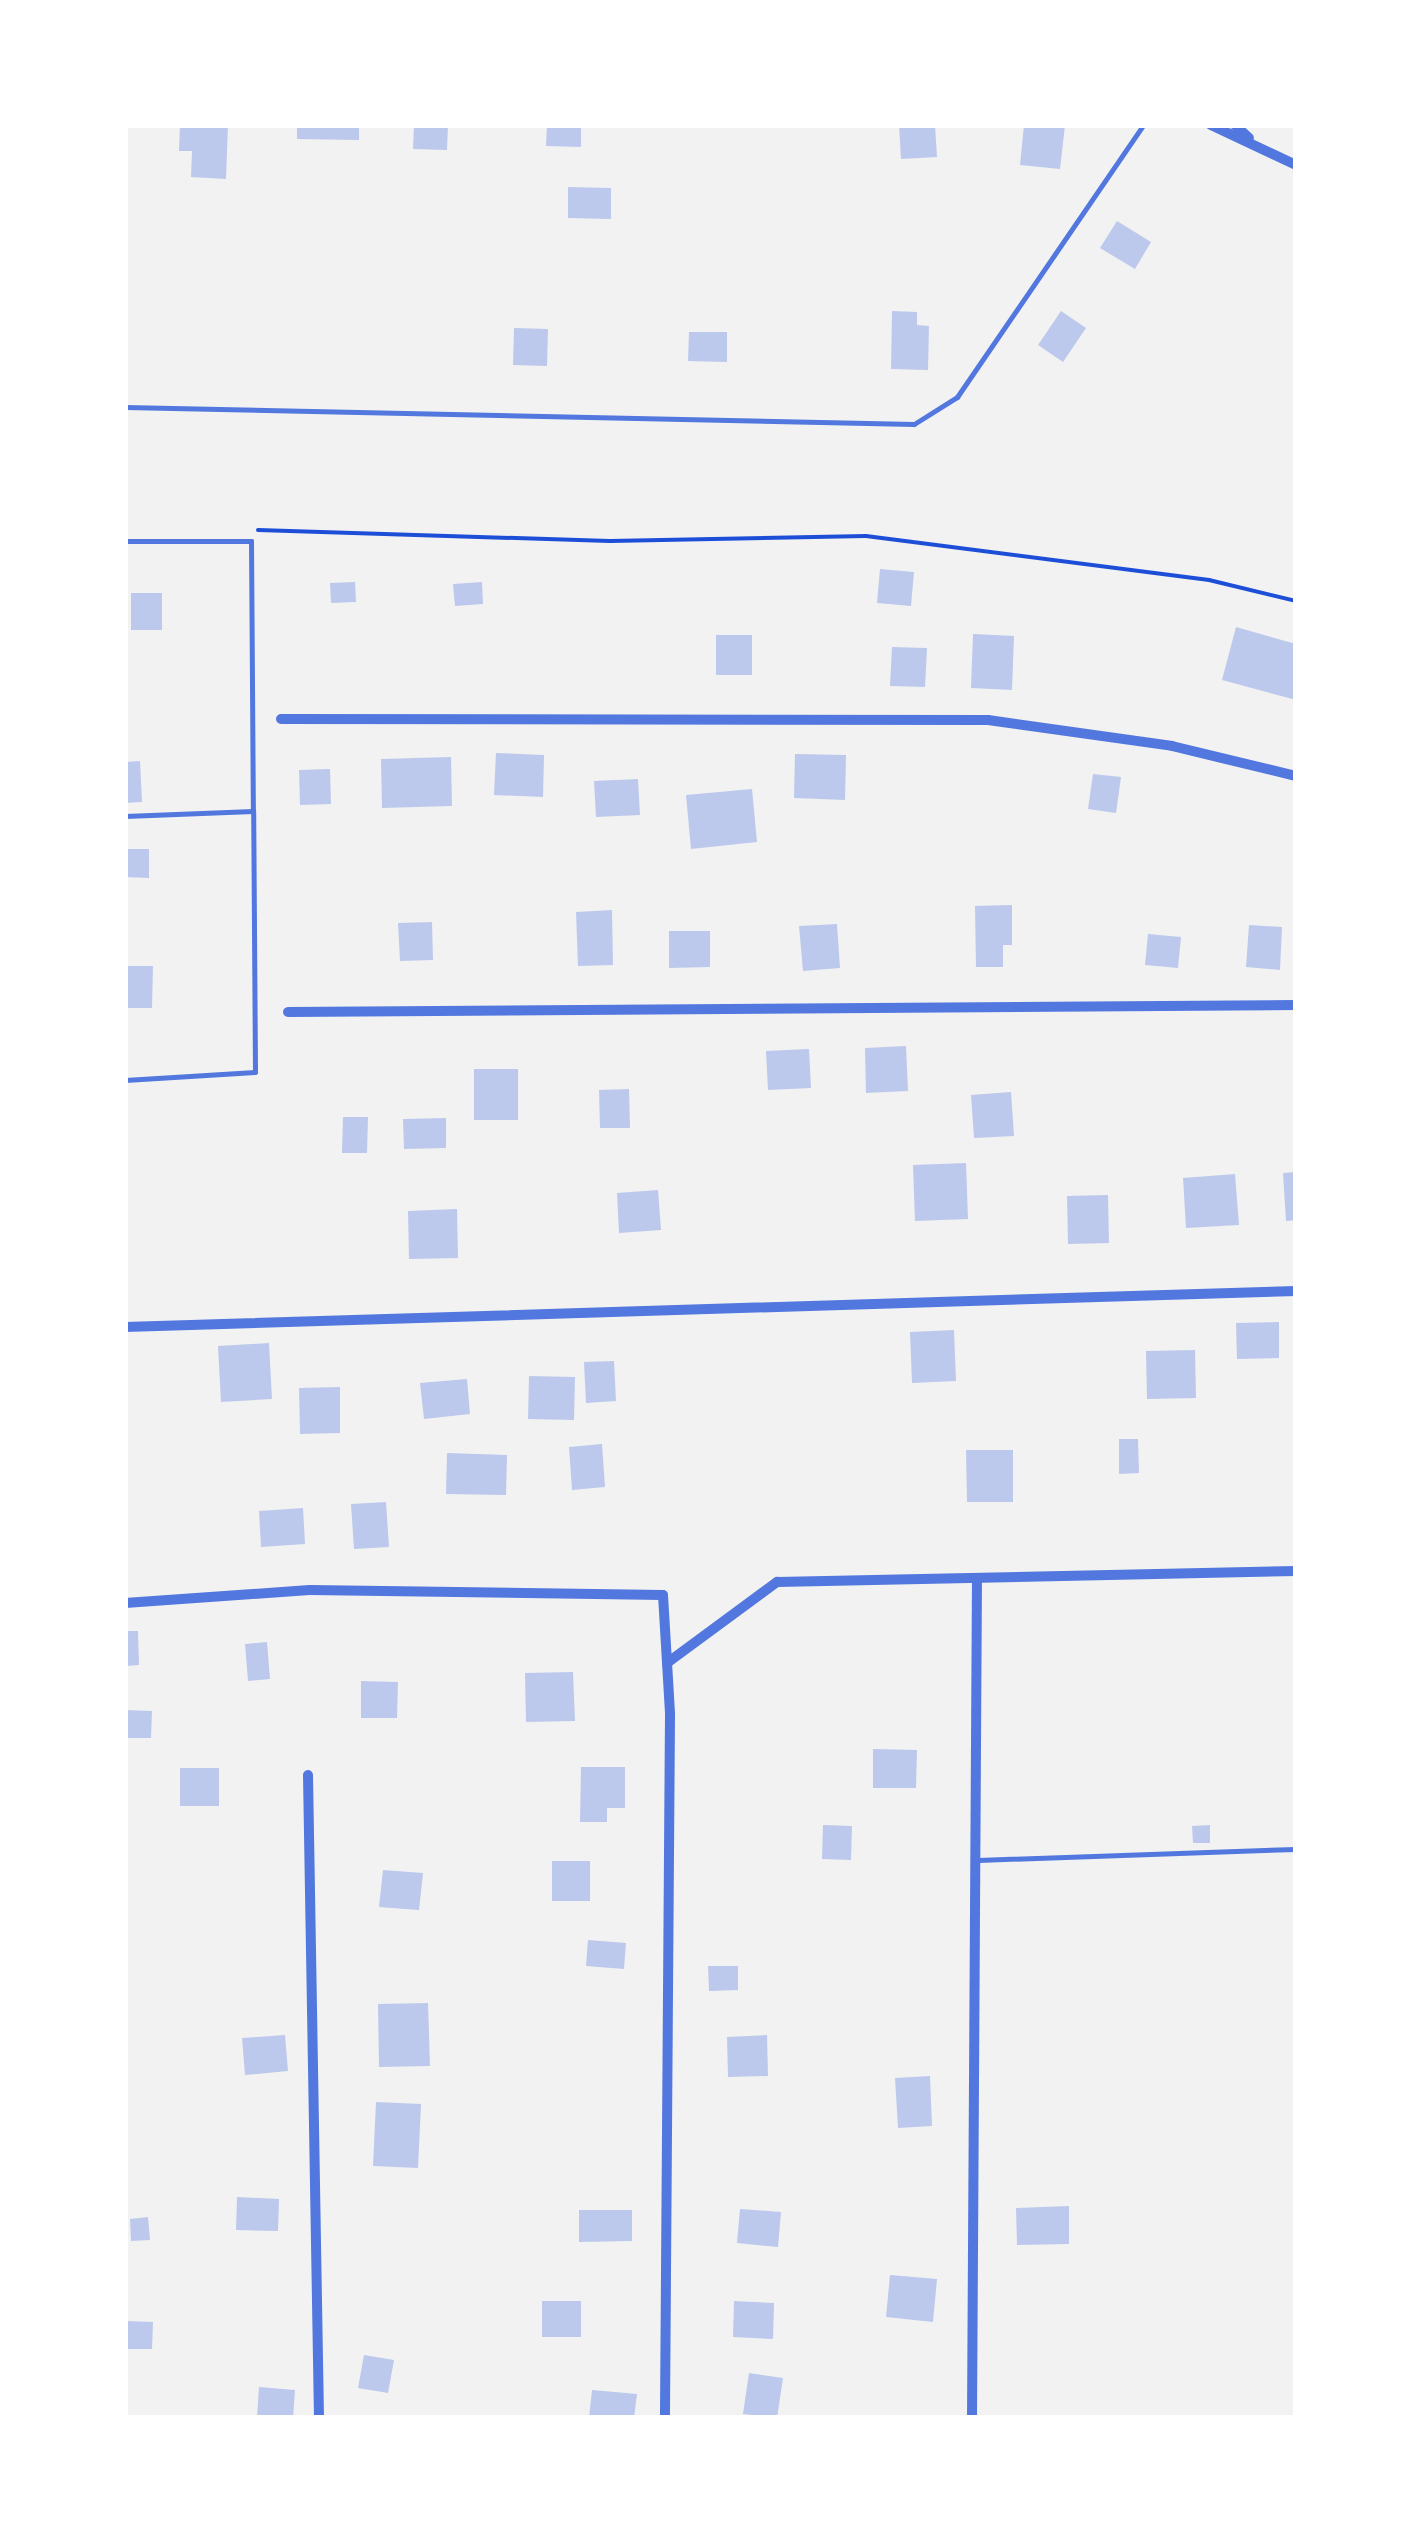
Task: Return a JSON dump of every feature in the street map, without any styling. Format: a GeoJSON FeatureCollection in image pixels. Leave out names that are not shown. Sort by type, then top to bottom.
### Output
{"type":"FeatureCollection","features":[{"type":"Feature","properties":{"kind":"street"},"geometry":{"type":"LineString","coordinates":[[1211,125],[1296,165]]}},
{"type":"Feature","properties":{"kind":"street"},"geometry":{"type":"LineString","coordinates":[[1235,125],[1254,142]]}},
{"type":"Feature","properties":{"kind":"street"},"geometry":{"type":"LineString","coordinates":[[281,720],[988,720],[1172,746],[1296,776]]}},
{"type":"Feature","properties":{"kind":"street"},"geometry":{"type":"LineString","coordinates":[[288,1012],[1296,1006]]}},
{"type":"Feature","properties":{"kind":"street"},"geometry":{"type":"LineString","coordinates":[[125,1327],[1296,1291]]}},
{"type":"Feature","properties":{"kind":"street"},"geometry":{"type":"LineString","coordinates":[[667,1662],[777,1582],[1296,1571]]}},
{"type":"Feature","properties":{"kind":"street"},"geometry":{"type":"LineString","coordinates":[[972,2418],[977,1578]]}},
{"type":"Feature","properties":{"kind":"street"},"geometry":{"type":"LineString","coordinates":[[125,1603],[310,1590],[663,1595],[667,1662],[666,2418]]}},
{"type":"Feature","properties":{"kind":"street"},"geometry":{"type":"LineString","coordinates":[[308,1775],[319,2418]]}},
{"type":"Feature","properties":{"kind":"lane"},"geometry":{"type":"LineString","coordinates":[[125,407],[914,424],[957,397],[1143,125]]}},
{"type":"Feature","properties":{"kind":"lane"},"geometry":{"type":"LineString","coordinates":[[125,541],[251,542],[256,1072],[125,1080]]}},
{"type":"Feature","properties":{"kind":"lane"},"geometry":{"type":"LineString","coordinates":[[125,816],[253,811]]}},
{"type":"Feature","properties":{"kind":"lane"},"geometry":{"type":"LineString","coordinates":[[975,1860],[1296,1849]]}},
{"type":"Feature","properties":{"kind":"path"},"geometry":{"type":"LineString","coordinates":[[251,542],[260,527],[610,541],[866,536],[1209,580],[1296,601]]}},
{"type":"Feature","properties":{"kind":"building"},"geometry":{"type":"Polygon","coordinates":[[[180,125],[228,125],[226,179],[191,177],[192,151],[179,151],[180,125]]]}},
{"type":"Feature","properties":{"kind":"building"},"geometry":{"type":"Polygon","coordinates":[[[297,125],[359,125],[359,140],[297,139],[297,125]]]}},
{"type":"Feature","properties":{"kind":"building"},"geometry":{"type":"Polygon","coordinates":[[[414,125],[448,125],[447,150],[413,149],[414,125]]]}},
{"type":"Feature","properties":{"kind":"building"},"geometry":{"type":"Polygon","coordinates":[[[547,125],[581,125],[581,147],[546,146],[547,125]]]}},
{"type":"Feature","properties":{"kind":"building"},"geometry":{"type":"Polygon","coordinates":[[[899,125],[935,125],[937,157],[901,159],[899,125]]]}},
{"type":"Feature","properties":{"kind":"building"},"geometry":{"type":"Polygon","coordinates":[[[1024,125],[1065,125],[1060,169],[1020,165],[1024,125]]]}},
{"type":"Feature","properties":{"kind":"building"},"geometry":{"type":"Polygon","coordinates":[[[568,187],[611,188],[611,219],[568,218],[568,187]]]}},
{"type":"Feature","properties":{"kind":"building"},"geometry":{"type":"Polygon","coordinates":[[[1117,221],[1151,242],[1135,269],[1100,248],[1117,221]]]}},
{"type":"Feature","properties":{"kind":"building"},"geometry":{"type":"Polygon","coordinates":[[[892,311],[917,312],[917,325],[929,326],[928,370],[891,369],[892,311]]]}},
{"type":"Feature","properties":{"kind":"building"},"geometry":{"type":"Polygon","coordinates":[[[1061,311],[1086,328],[1063,362],[1038,345],[1061,311]]]}},
{"type":"Feature","properties":{"kind":"building"},"geometry":{"type":"Polygon","coordinates":[[[514,328],[548,329],[547,366],[513,365],[514,328]]]}},
{"type":"Feature","properties":{"kind":"building"},"geometry":{"type":"Polygon","coordinates":[[[689,332],[727,332],[727,362],[688,361],[689,332]]]}},
{"type":"Feature","properties":{"kind":"building"},"geometry":{"type":"Polygon","coordinates":[[[880,569],[914,572],[911,606],[877,603],[880,569]]]}},
{"type":"Feature","properties":{"kind":"building"},"geometry":{"type":"Polygon","coordinates":[[[355,582],[356,602],[331,603],[330,583],[355,582]]]}},
{"type":"Feature","properties":{"kind":"building"},"geometry":{"type":"Polygon","coordinates":[[[482,582],[483,604],[455,606],[453,584],[482,582]]]}},
{"type":"Feature","properties":{"kind":"building"},"geometry":{"type":"Polygon","coordinates":[[[131,593],[162,593],[162,630],[131,630],[131,593]]]}},
{"type":"Feature","properties":{"kind":"building"},"geometry":{"type":"Polygon","coordinates":[[[1236,627],[1296,644],[1296,700],[1222,680],[1236,627]]]}},
{"type":"Feature","properties":{"kind":"building"},"geometry":{"type":"Polygon","coordinates":[[[973,634],[1014,636],[1012,690],[971,688],[973,634]]]}},
{"type":"Feature","properties":{"kind":"building"},"geometry":{"type":"Polygon","coordinates":[[[716,635],[752,635],[752,675],[716,675],[716,635]]]}},
{"type":"Feature","properties":{"kind":"building"},"geometry":{"type":"Polygon","coordinates":[[[892,647],[927,648],[925,687],[890,686],[892,647]]]}},
{"type":"Feature","properties":{"kind":"building"},"geometry":{"type":"Polygon","coordinates":[[[496,753],[544,755],[543,797],[494,795],[496,753]]]}},
{"type":"Feature","properties":{"kind":"building"},"geometry":{"type":"Polygon","coordinates":[[[795,754],[846,755],[845,800],[794,798],[795,754]]]}},
{"type":"Feature","properties":{"kind":"building"},"geometry":{"type":"Polygon","coordinates":[[[451,757],[452,806],[382,808],[381,759],[451,757]]]}},
{"type":"Feature","properties":{"kind":"building"},"geometry":{"type":"Polygon","coordinates":[[[140,761],[142,802],[125,803],[125,762],[140,761]]]}},
{"type":"Feature","properties":{"kind":"building"},"geometry":{"type":"Polygon","coordinates":[[[330,769],[331,804],[300,805],[299,770],[330,769]]]}},
{"type":"Feature","properties":{"kind":"building"},"geometry":{"type":"Polygon","coordinates":[[[1093,774],[1121,777],[1116,813],[1088,809],[1093,774]]]}},
{"type":"Feature","properties":{"kind":"building"},"geometry":{"type":"Polygon","coordinates":[[[638,779],[640,815],[596,817],[594,781],[638,779]]]}},
{"type":"Feature","properties":{"kind":"building"},"geometry":{"type":"Polygon","coordinates":[[[752,789],[757,842],[691,849],[686,795],[752,789]]]}},
{"type":"Feature","properties":{"kind":"building"},"geometry":{"type":"Polygon","coordinates":[[[125,849],[149,849],[149,878],[125,877],[125,849]]]}},
{"type":"Feature","properties":{"kind":"building"},"geometry":{"type":"Polygon","coordinates":[[[1012,905],[1012,945],[1003,945],[1003,967],[976,967],[975,906],[1012,905]]]}},
{"type":"Feature","properties":{"kind":"building"},"geometry":{"type":"Polygon","coordinates":[[[612,910],[613,965],[578,966],[576,912],[612,910]]]}},
{"type":"Feature","properties":{"kind":"building"},"geometry":{"type":"Polygon","coordinates":[[[432,922],[433,960],[400,961],[398,923],[432,922]]]}},
{"type":"Feature","properties":{"kind":"building"},"geometry":{"type":"Polygon","coordinates":[[[837,924],[840,968],[803,971],[799,926],[837,924]]]}},
{"type":"Feature","properties":{"kind":"building"},"geometry":{"type":"Polygon","coordinates":[[[1249,925],[1282,927],[1280,970],[1246,967],[1249,925]]]}},
{"type":"Feature","properties":{"kind":"building"},"geometry":{"type":"Polygon","coordinates":[[[669,931],[710,931],[710,967],[669,968],[669,931]]]}},
{"type":"Feature","properties":{"kind":"building"},"geometry":{"type":"Polygon","coordinates":[[[1148,934],[1181,937],[1178,968],[1145,965],[1148,934]]]}},
{"type":"Feature","properties":{"kind":"building"},"geometry":{"type":"Polygon","coordinates":[[[125,966],[153,966],[152,1008],[125,1008],[125,966]]]}},
{"type":"Feature","properties":{"kind":"building"},"geometry":{"type":"Polygon","coordinates":[[[906,1046],[908,1091],[866,1093],[865,1048],[906,1046]]]}},
{"type":"Feature","properties":{"kind":"building"},"geometry":{"type":"Polygon","coordinates":[[[809,1049],[811,1088],[768,1090],[766,1051],[809,1049]]]}},
{"type":"Feature","properties":{"kind":"building"},"geometry":{"type":"Polygon","coordinates":[[[474,1069],[518,1069],[518,1120],[474,1120],[474,1069]]]}},
{"type":"Feature","properties":{"kind":"building"},"geometry":{"type":"Polygon","coordinates":[[[629,1089],[630,1128],[600,1128],[599,1090],[629,1089]]]}},
{"type":"Feature","properties":{"kind":"building"},"geometry":{"type":"Polygon","coordinates":[[[1011,1092],[1014,1136],[974,1138],[971,1095],[1011,1092]]]}},
{"type":"Feature","properties":{"kind":"building"},"geometry":{"type":"Polygon","coordinates":[[[343,1117],[368,1117],[367,1153],[342,1153],[343,1117]]]}},
{"type":"Feature","properties":{"kind":"building"},"geometry":{"type":"Polygon","coordinates":[[[446,1118],[446,1148],[404,1149],[403,1119],[446,1118]]]}},
{"type":"Feature","properties":{"kind":"building"},"geometry":{"type":"Polygon","coordinates":[[[966,1163],[968,1219],[915,1221],[913,1165],[966,1163]]]}},
{"type":"Feature","properties":{"kind":"building"},"geometry":{"type":"Polygon","coordinates":[[[1296,1172],[1296,1220],[1286,1221],[1283,1173],[1296,1172]]]}},
{"type":"Feature","properties":{"kind":"building"},"geometry":{"type":"Polygon","coordinates":[[[1235,1174],[1239,1225],[1186,1228],[1183,1178],[1235,1174]]]}},
{"type":"Feature","properties":{"kind":"building"},"geometry":{"type":"Polygon","coordinates":[[[658,1190],[661,1230],[619,1233],[617,1193],[658,1190]]]}},
{"type":"Feature","properties":{"kind":"building"},"geometry":{"type":"Polygon","coordinates":[[[1108,1195],[1109,1243],[1068,1244],[1067,1196],[1108,1195]]]}},
{"type":"Feature","properties":{"kind":"building"},"geometry":{"type":"Polygon","coordinates":[[[457,1209],[458,1258],[409,1259],[408,1211],[457,1209]]]}},
{"type":"Feature","properties":{"kind":"building"},"geometry":{"type":"Polygon","coordinates":[[[1279,1322],[1279,1358],[1237,1359],[1236,1323],[1279,1322]]]}},
{"type":"Feature","properties":{"kind":"building"},"geometry":{"type":"Polygon","coordinates":[[[954,1330],[956,1381],[912,1383],[910,1332],[954,1330]]]}},
{"type":"Feature","properties":{"kind":"building"},"geometry":{"type":"Polygon","coordinates":[[[269,1343],[272,1399],[221,1402],[218,1346],[269,1343]]]}},
{"type":"Feature","properties":{"kind":"building"},"geometry":{"type":"Polygon","coordinates":[[[1195,1350],[1196,1398],[1147,1399],[1146,1351],[1195,1350]]]}},
{"type":"Feature","properties":{"kind":"building"},"geometry":{"type":"Polygon","coordinates":[[[614,1361],[616,1401],[586,1403],[584,1362],[614,1361]]]}},
{"type":"Feature","properties":{"kind":"building"},"geometry":{"type":"Polygon","coordinates":[[[529,1376],[575,1377],[574,1420],[528,1419],[529,1376]]]}},
{"type":"Feature","properties":{"kind":"building"},"geometry":{"type":"Polygon","coordinates":[[[467,1379],[470,1414],[424,1419],[420,1383],[467,1379]]]}},
{"type":"Feature","properties":{"kind":"building"},"geometry":{"type":"Polygon","coordinates":[[[340,1387],[340,1433],[300,1434],[299,1388],[340,1387]]]}},
{"type":"Feature","properties":{"kind":"building"},"geometry":{"type":"Polygon","coordinates":[[[1119,1439],[1138,1439],[1139,1473],[1119,1474],[1119,1439]]]}},
{"type":"Feature","properties":{"kind":"building"},"geometry":{"type":"Polygon","coordinates":[[[602,1444],[605,1487],[572,1490],[569,1447],[602,1444]]]}},
{"type":"Feature","properties":{"kind":"building"},"geometry":{"type":"Polygon","coordinates":[[[966,1450],[1013,1450],[1013,1502],[967,1502],[966,1450]]]}},
{"type":"Feature","properties":{"kind":"building"},"geometry":{"type":"Polygon","coordinates":[[[447,1453],[507,1455],[506,1495],[446,1494],[447,1453]]]}},
{"type":"Feature","properties":{"kind":"building"},"geometry":{"type":"Polygon","coordinates":[[[386,1502],[389,1547],[354,1549],[351,1504],[386,1502]]]}},
{"type":"Feature","properties":{"kind":"building"},"geometry":{"type":"Polygon","coordinates":[[[303,1508],[305,1544],[261,1547],[259,1511],[303,1508]]]}},
{"type":"Feature","properties":{"kind":"building"},"geometry":{"type":"Polygon","coordinates":[[[125,1631],[138,1631],[139,1665],[125,1666],[125,1631]]]}},
{"type":"Feature","properties":{"kind":"building"},"geometry":{"type":"Polygon","coordinates":[[[267,1642],[270,1679],[248,1681],[245,1644],[267,1642]]]}},
{"type":"Feature","properties":{"kind":"building"},"geometry":{"type":"Polygon","coordinates":[[[573,1672],[575,1721],[526,1722],[525,1673],[573,1672]]]}},
{"type":"Feature","properties":{"kind":"building"},"geometry":{"type":"Polygon","coordinates":[[[361,1681],[398,1682],[397,1718],[361,1718],[361,1681]]]}},
{"type":"Feature","properties":{"kind":"building"},"geometry":{"type":"Polygon","coordinates":[[[125,1710],[152,1711],[151,1738],[125,1738],[125,1710]]]}},
{"type":"Feature","properties":{"kind":"building"},"geometry":{"type":"Polygon","coordinates":[[[873,1749],[917,1750],[916,1788],[873,1788],[873,1749]]]}},
{"type":"Feature","properties":{"kind":"building"},"geometry":{"type":"Polygon","coordinates":[[[581,1767],[625,1767],[625,1808],[607,1808],[607,1822],[580,1822],[581,1767]]]}},
{"type":"Feature","properties":{"kind":"building"},"geometry":{"type":"Polygon","coordinates":[[[180,1768],[219,1768],[219,1806],[180,1806],[180,1768]]]}},
{"type":"Feature","properties":{"kind":"building"},"geometry":{"type":"Polygon","coordinates":[[[823,1825],[852,1826],[851,1860],[822,1859],[823,1825]]]}},
{"type":"Feature","properties":{"kind":"building"},"geometry":{"type":"Polygon","coordinates":[[[1210,1825],[1210,1843],[1193,1843],[1192,1826],[1210,1825]]]}},
{"type":"Feature","properties":{"kind":"building"},"geometry":{"type":"Polygon","coordinates":[[[552,1861],[590,1861],[590,1901],[552,1901],[552,1861]]]}},
{"type":"Feature","properties":{"kind":"building"},"geometry":{"type":"Polygon","coordinates":[[[383,1870],[423,1873],[419,1910],[379,1907],[383,1870]]]}},
{"type":"Feature","properties":{"kind":"building"},"geometry":{"type":"Polygon","coordinates":[[[588,1940],[626,1943],[624,1969],[586,1966],[588,1940]]]}},
{"type":"Feature","properties":{"kind":"building"},"geometry":{"type":"Polygon","coordinates":[[[708,1966],[738,1966],[738,1990],[709,1991],[708,1966]]]}},
{"type":"Feature","properties":{"kind":"building"},"geometry":{"type":"Polygon","coordinates":[[[428,2003],[430,2066],[379,2067],[378,2004],[428,2003]]]}},
{"type":"Feature","properties":{"kind":"building"},"geometry":{"type":"Polygon","coordinates":[[[285,2035],[288,2071],[245,2075],[242,2038],[285,2035]]]}},
{"type":"Feature","properties":{"kind":"building"},"geometry":{"type":"Polygon","coordinates":[[[767,2035],[768,2076],[728,2077],[727,2037],[767,2035]]]}},
{"type":"Feature","properties":{"kind":"building"},"geometry":{"type":"Polygon","coordinates":[[[930,2076],[932,2126],[898,2128],[895,2078],[930,2076]]]}},
{"type":"Feature","properties":{"kind":"building"},"geometry":{"type":"Polygon","coordinates":[[[376,2102],[421,2104],[418,2168],[373,2166],[376,2102]]]}},
{"type":"Feature","properties":{"kind":"building"},"geometry":{"type":"Polygon","coordinates":[[[237,2197],[279,2199],[278,2231],[236,2230],[237,2197]]]}},
{"type":"Feature","properties":{"kind":"building"},"geometry":{"type":"Polygon","coordinates":[[[1069,2206],[1069,2244],[1017,2245],[1016,2208],[1069,2206]]]}},
{"type":"Feature","properties":{"kind":"building"},"geometry":{"type":"Polygon","coordinates":[[[740,2209],[781,2212],[778,2247],[737,2243],[740,2209]]]}},
{"type":"Feature","properties":{"kind":"building"},"geometry":{"type":"Polygon","coordinates":[[[579,2210],[632,2210],[632,2241],[579,2242],[579,2210]]]}},
{"type":"Feature","properties":{"kind":"building"},"geometry":{"type":"Polygon","coordinates":[[[148,2217],[150,2240],[131,2241],[130,2219],[148,2217]]]}},
{"type":"Feature","properties":{"kind":"building"},"geometry":{"type":"Polygon","coordinates":[[[890,2275],[937,2279],[933,2322],[886,2317],[890,2275]]]}},
{"type":"Feature","properties":{"kind":"building"},"geometry":{"type":"Polygon","coordinates":[[[542,2301],[581,2301],[581,2337],[542,2337],[542,2301]]]}},
{"type":"Feature","properties":{"kind":"building"},"geometry":{"type":"Polygon","coordinates":[[[734,2301],[774,2303],[773,2339],[733,2337],[734,2301]]]}},
{"type":"Feature","properties":{"kind":"building"},"geometry":{"type":"Polygon","coordinates":[[[125,2321],[153,2322],[152,2349],[125,2349],[125,2321]]]}},
{"type":"Feature","properties":{"kind":"building"},"geometry":{"type":"Polygon","coordinates":[[[364,2355],[394,2360],[388,2393],[358,2388],[364,2355]]]}},
{"type":"Feature","properties":{"kind":"building"},"geometry":{"type":"Polygon","coordinates":[[[749,2373],[783,2378],[777,2418],[743,2414],[749,2373]]]}},
{"type":"Feature","properties":{"kind":"building"},"geometry":{"type":"Polygon","coordinates":[[[259,2387],[295,2390],[293,2418],[257,2418],[259,2387]]]}},
{"type":"Feature","properties":{"kind":"building"},"geometry":{"type":"Polygon","coordinates":[[[592,2390],[637,2394],[634,2418],[589,2418],[592,2390]]]}}]}
